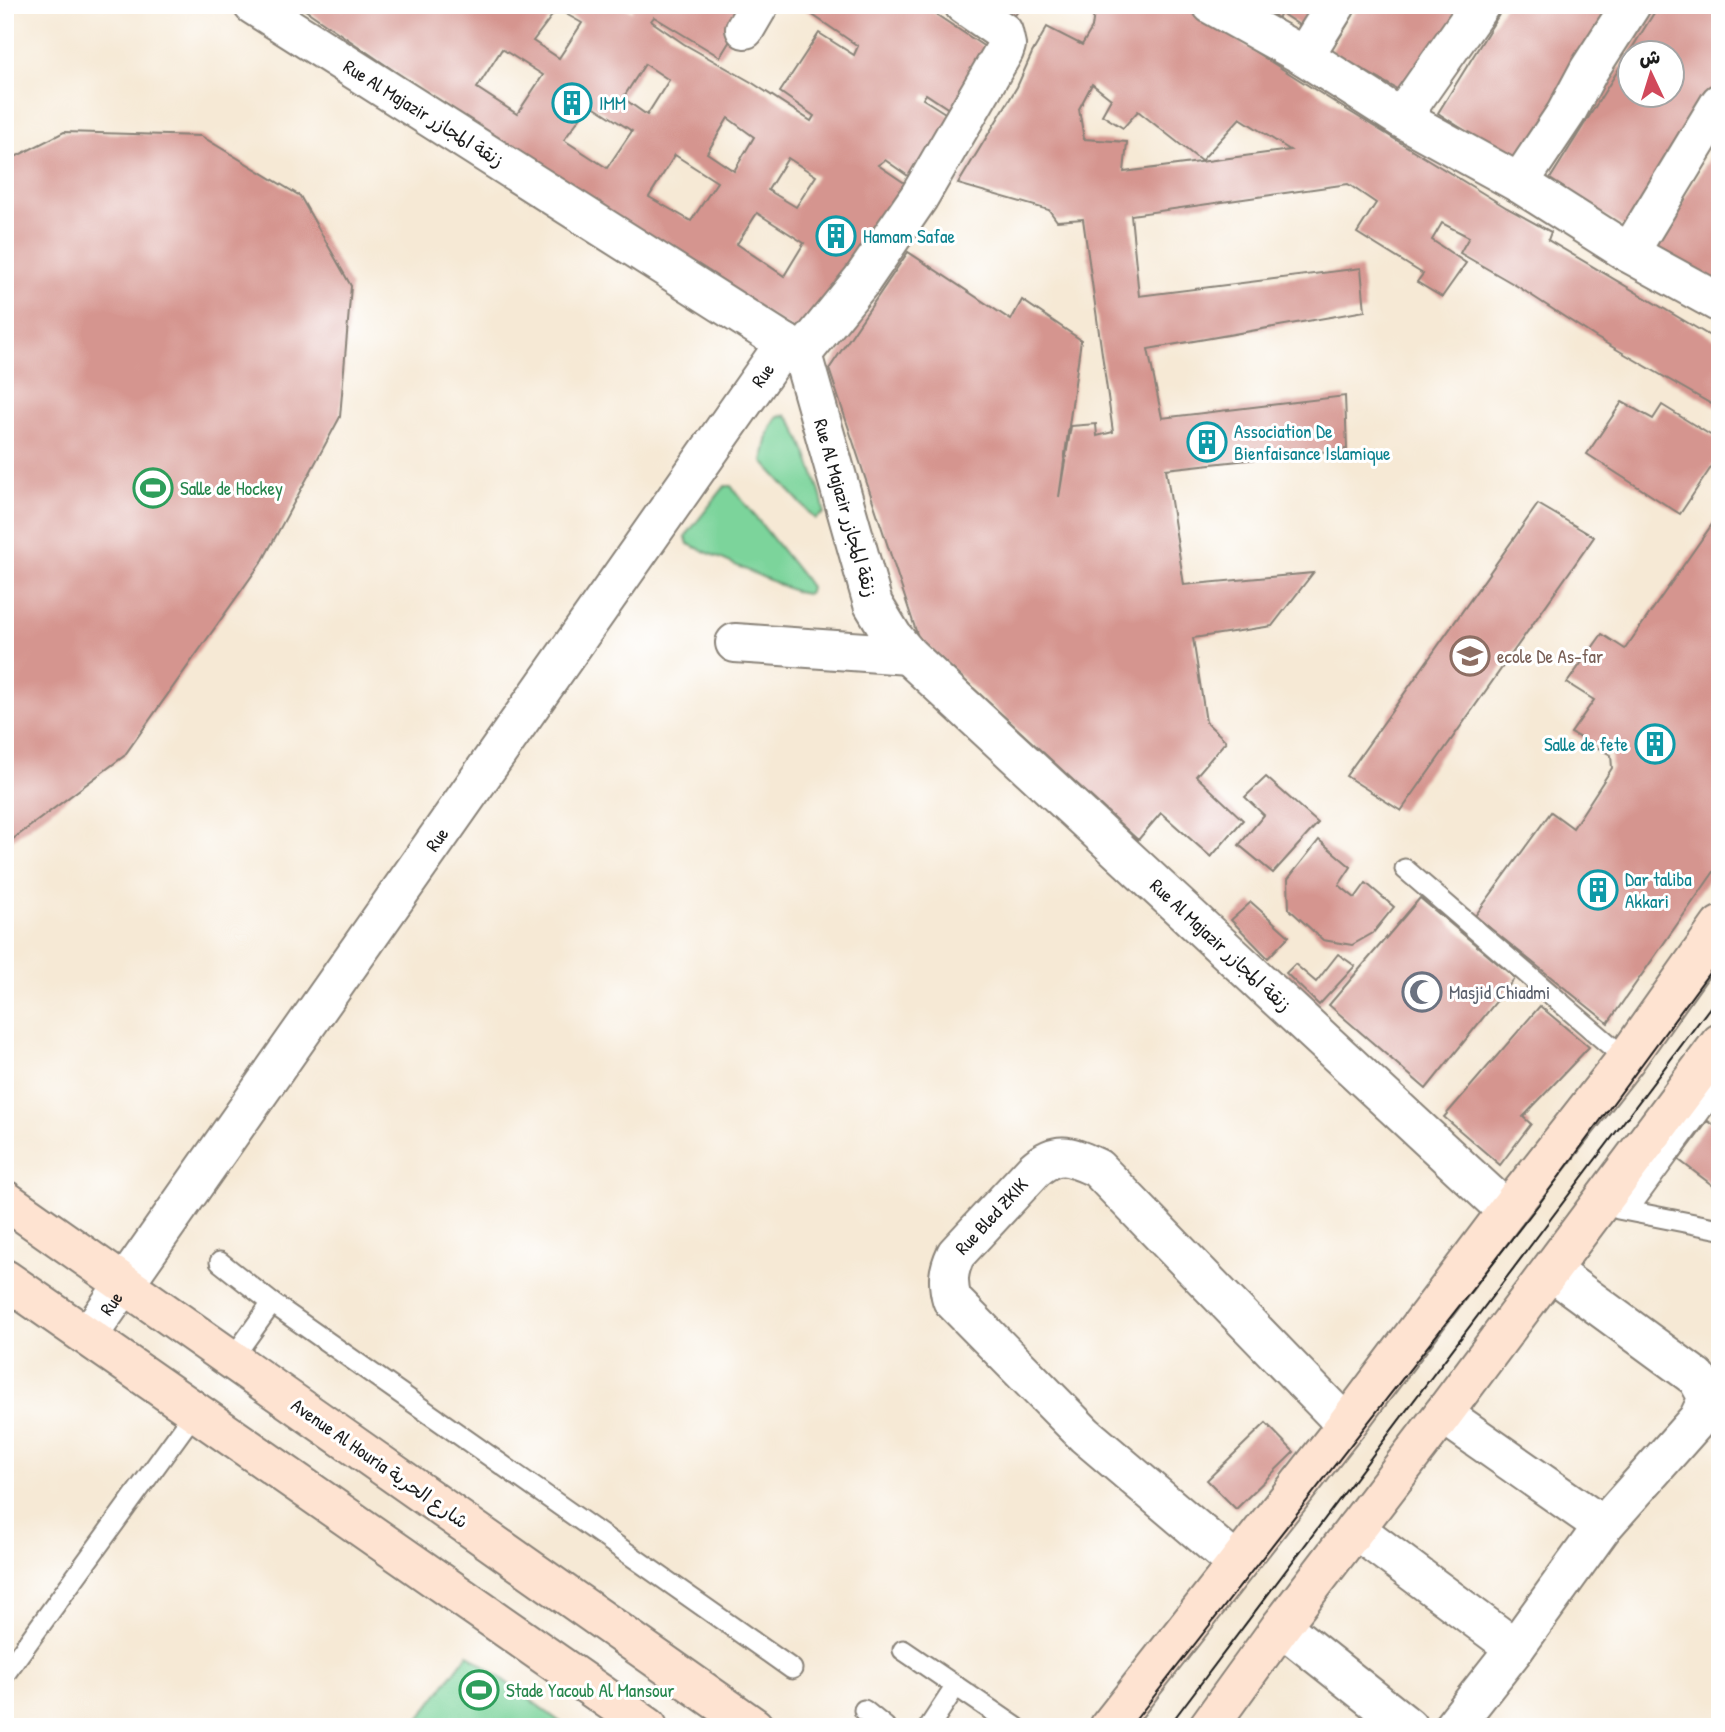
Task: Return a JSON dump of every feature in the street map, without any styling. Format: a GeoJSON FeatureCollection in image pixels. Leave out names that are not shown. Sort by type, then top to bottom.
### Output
{"type":"FeatureCollection","features":[{"type":"Feature","properties":{"kind":"main road"},"geometry":{"type":"LineString","coordinates":[[1109,1727],[1346,1425],[1507,1211],[1626,1059],[1720,926]]}},
{"type":"Feature","properties":{"kind":"main road"},"geometry":{"type":"LineString","coordinates":[[1214,1725],[1281,1626],[1551,1271],[1613,1208],[1717,1063]]}},
{"type":"Feature","properties":{"kind":"main road","name":"Avenue Al Houria شارع الحرية"},"geometry":{"type":"LineString","coordinates":[[5,1199],[754,1727]]}},
{"type":"Feature","properties":{"kind":"main road"},"geometry":{"type":"LineString","coordinates":[[5,1279],[648,1727]]}},
{"type":"Feature","properties":{"kind":"street","name":"Rue Al Majazir زنقة المجازر"},"geometry":{"type":"LineString","coordinates":[[253,5],[794,348],[873,604],[893,637],[908,655],[1507,1211]]}},
{"type":"Feature","properties":{"kind":"street","name":"Rue"},"geometry":{"type":"LineString","coordinates":[[88,1336],[794,348],[862,280],[919,197],[1006,45],[1003,32],[964,5]]}},
{"type":"Feature","properties":{"kind":"street"},"geometry":{"type":"LineString","coordinates":[[1212,5],[1304,56],[1401,118],[1519,183],[1629,253],[1720,303]]}},
{"type":"Feature","properties":{"kind":"street"},"geometry":{"type":"LineString","coordinates":[[1304,56],[1336,5]]}},
{"type":"Feature","properties":{"kind":"street"},"geometry":{"type":"LineString","coordinates":[[1401,118],[1480,5]]}},
{"type":"Feature","properties":{"kind":"street"},"geometry":{"type":"LineString","coordinates":[[1519,183],[1566,113],[1589,70],[1631,5]]}},
{"type":"Feature","properties":{"kind":"street"},"geometry":{"type":"LineString","coordinates":[[1629,253],[1720,103]]}},
{"type":"Feature","properties":{"kind":"street"},"geometry":{"type":"LineString","coordinates":[[734,643],[908,655]]}},
{"type":"Feature","properties":{"kind":"street","name":"Rue Bled ZKIK"},"geometry":{"type":"LineString","coordinates":[[1237,1564],[1085,1435],[952,1300],[947,1281],[949,1268],[956,1254],[1046,1159],[1072,1157],[1097,1168],[1346,1425]]}},
{"type":"Feature","properties":{"kind":"street"},"geometry":{"type":"LineString","coordinates":[[1453,1727],[1515,1648],[1603,1526],[1698,1419],[1707,1398],[1697,1378],[1551,1271]]}},
{"type":"Feature","properties":{"kind":"street"},"geometry":{"type":"LineString","coordinates":[[1443,1414],[1603,1526]]}},
{"type":"Feature","properties":{"kind":"street"},"geometry":{"type":"LineString","coordinates":[[1355,1529],[1515,1648]]}},
{"type":"Feature","properties":{"kind":"street"},"geometry":{"type":"LineString","coordinates":[[1281,1626],[1408,1727]]}},
{"type":"Feature","properties":{"kind":"lane"},"geometry":{"type":"LineString","coordinates":[[1405,869],[1626,1059]]}},
{"type":"Feature","properties":{"kind":"lane"},"geometry":{"type":"LineString","coordinates":[[1613,1208],[1720,1229]]}},
{"type":"Feature","properties":{"kind":"lane"},"geometry":{"type":"LineString","coordinates":[[220,1262],[272,1303],[792,1669]]}},
{"type":"Feature","properties":{"kind":"lane"},"geometry":{"type":"LineString","coordinates":[[232,1359],[272,1303]]}},
{"type":"Feature","properties":{"kind":"lane"},"geometry":{"type":"LineString","coordinates":[[5,1674],[195,1412]]}},
{"type":"Feature","properties":{"kind":"lane"},"geometry":{"type":"LineString","coordinates":[[903,1650],[1016,1727]]}},
{"type":"Feature","properties":{"kind":"lane"},"geometry":{"type":"LineString","coordinates":[[929,1727],[956,1686]]}},
{"type":"Feature","properties":{"kind":"lane"},"geometry":{"type":"LineString","coordinates":[[864,1710],[886,1727]]}},
{"type":"Feature","properties":{"kind":"green space"},"geometry":{"type":"Polygon","coordinates":[[[786,415],[803,446],[820,492],[824,513],[815,519],[763,462],[772,427],[779,416],[786,415]]]}},
{"type":"Feature","properties":{"kind":"green space"},"geometry":{"type":"Polygon","coordinates":[[[725,486],[731,486],[803,577],[810,587],[809,592],[796,592],[688,544],[688,533],[725,486]]]}},
{"type":"Feature","properties":{"kind":"green space","name":"Stade Yacoub Al Mansour"},"geometry":{"type":"Polygon","coordinates":[[[468,1654],[567,1727],[413,1727],[468,1654]]]}},
{"type":"Feature","properties":{"kind":"building"},"geometry":{"type":"Polygon","coordinates":[[[298,5],[466,5],[470,8],[472,5],[621,5],[631,11],[636,5],[752,5],[720,57],[654,17],[651,21],[811,121],[814,116],[780,92],[819,33],[854,55],[858,46],[798,5],[922,5],[991,51],[955,113],[926,94],[923,99],[953,118],[914,180],[885,160],[878,165],[912,188],[808,340],[479,129],[298,5]],[[557,9],[533,41],[559,58],[582,23],[557,9]],[[502,49],[477,88],[517,114],[543,75],[502,49]],[[645,64],[623,98],[647,115],[669,80],[645,64]],[[590,104],[564,140],[607,168],[632,131],[590,104]],[[728,118],[707,153],[734,171],[754,137],[728,118]],[[675,155],[649,197],[691,221],[717,182],[675,155]],[[788,158],[768,190],[796,207],[816,176],[788,158]],[[757,213],[737,244],[784,276],[804,243],[757,213]]]}},
{"type":"Feature","properties":{"kind":"building"},"geometry":{"type":"Polygon","coordinates":[[[994,5],[1022,5],[1014,17],[994,5]]]}},
{"type":"Feature","properties":{"kind":"building"},"geometry":{"type":"Polygon","coordinates":[[[1095,5],[1187,5],[1339,105],[1551,232],[1548,240],[1720,342],[1720,409],[1597,338],[1460,253],[1469,237],[1442,223],[1432,240],[1466,263],[1442,297],[1417,282],[1423,274],[1357,233],[1376,203],[1348,184],[1131,215],[1139,296],[1361,268],[1365,311],[1148,349],[1162,418],[1345,396],[1347,449],[1166,469],[1184,585],[1313,573],[1272,626],[1193,638],[1206,722],[1226,741],[1196,776],[1243,820],[1211,857],[1161,813],[1138,840],[918,637],[829,369],[908,252],[1011,320],[1022,300],[1081,340],[1059,497],[1071,426],[1096,424],[1097,436],[1113,432],[1083,219],[1057,221],[1049,210],[958,184],[1017,87],[1047,27],[1082,45],[1092,28],[1095,5]],[[1092,84],[1079,109],[1084,139],[1127,142],[1124,172],[1290,150],[1240,118],[1201,161],[1138,111],[1123,128],[1102,115],[1111,99],[1092,84]]]}},
{"type":"Feature","properties":{"kind":"building"},"geometry":{"type":"Polygon","coordinates":[[[1261,5],[1333,5],[1314,35],[1281,13],[1278,18],[1261,5]]]}},
{"type":"Feature","properties":{"kind":"building"},"geometry":{"type":"Polygon","coordinates":[[[1359,5],[1480,5],[1415,99],[1331,52],[1359,5]]]}},
{"type":"Feature","properties":{"kind":"building"},"geometry":{"type":"Polygon","coordinates":[[[1505,5],[1631,5],[1526,171],[1438,113],[1505,5]]]}},
{"type":"Feature","properties":{"kind":"building"},"geometry":{"type":"Polygon","coordinates":[[[1659,5],[1720,5],[1720,103],[1639,236],[1548,182],[1616,74],[1616,108],[1686,108],[1686,38],[1638,38],[1659,5]]]}},
{"type":"Feature","properties":{"kind":"building","name":"Salle de Hockey"},"geometry":{"type":"Polygon","coordinates":[[[64,132],[201,136],[300,196],[351,286],[340,417],[263,560],[124,756],[5,845],[5,162],[64,132]]]}},
{"type":"Feature","properties":{"kind":"building"},"geometry":{"type":"Polygon","coordinates":[[[1720,141],[1720,286],[1654,248],[1720,141]]]}},
{"type":"Feature","properties":{"kind":"building"},"geometry":{"type":"Polygon","coordinates":[[[1622,402],[1653,419],[1662,405],[1720,441],[1720,454],[1680,514],[1587,454],[1622,402]]]}},
{"type":"Feature","properties":{"kind":"building","name":"ecole De As-far"},"geometry":{"type":"Polygon","coordinates":[[[1538,504],[1594,537],[1401,811],[1346,776],[1538,504]]]}},
{"type":"Feature","properties":{"kind":"building"},"geometry":{"type":"Polygon","coordinates":[[[1720,513],[1720,863],[1608,1023],[1475,916],[1551,812],[1573,828],[1612,768],[1611,755],[1571,733],[1594,700],[1567,683],[1602,634],[1625,649],[1720,513]]]}},
{"type":"Feature","properties":{"kind":"building"},"geometry":{"type":"Polygon","coordinates":[[[1266,777],[1318,823],[1273,873],[1239,845],[1264,815],[1245,797],[1266,777]]]}},
{"type":"Feature","properties":{"kind":"building"},"geometry":{"type":"Polygon","coordinates":[[[1319,840],[1351,867],[1339,885],[1355,898],[1366,883],[1394,907],[1373,933],[1352,945],[1323,940],[1289,909],[1288,879],[1319,840]]]}},
{"type":"Feature","properties":{"kind":"building","name":"Masjid Chiadmi"},"geometry":{"type":"Polygon","coordinates":[[[1420,898],[1515,978],[1426,1089],[1329,1005],[1420,898]]]}},
{"type":"Feature","properties":{"kind":"building"},"geometry":{"type":"Polygon","coordinates":[[[1251,902],[1289,936],[1268,958],[1231,920],[1251,902]]]}},
{"type":"Feature","properties":{"kind":"building"},"geometry":{"type":"Polygon","coordinates":[[[1338,954],[1355,966],[1319,1005],[1286,973],[1295,964],[1316,982],[1338,954]]]}},
{"type":"Feature","properties":{"kind":"building"},"geometry":{"type":"Polygon","coordinates":[[[1540,1006],[1589,1047],[1523,1117],[1531,1124],[1500,1165],[1444,1117],[1540,1006]]]}},
{"type":"Feature","properties":{"kind":"building"},"geometry":{"type":"Polygon","coordinates":[[[1708,1121],[1720,1130],[1720,1191],[1679,1160],[1708,1121]]]}},
{"type":"Feature","properties":{"kind":"building"},"geometry":{"type":"Polygon","coordinates":[[[1266,1423],[1294,1452],[1236,1509],[1207,1480],[1266,1423]]]}},
{"type":"Feature","properties":{"kind":"tram line"},"geometry":{"type":"LineString","coordinates":[[1130,1727],[1539,1204],[1720,958]]}},
{"type":"Feature","properties":{"kind":"tram line"},"geometry":{"type":"LineString","coordinates":[[1168,1727],[1720,994]]}},
{"type":"Feature","properties":{"kind":"place","name":"IMM"},"geometry":{"type":"Point","coordinates":[572,103]}},
{"type":"Feature","properties":{"kind":"place","name":"Hamam Safae"},"geometry":{"type":"Point","coordinates":[836,236]}},
{"type":"Feature","properties":{"kind":"place","name":"Association De Bienfaisance Islamique"},"geometry":{"type":"Point","coordinates":[1207,442]}},
{"type":"Feature","properties":{"kind":"place","name":"Salle de Hockey"},"geometry":{"type":"Point","coordinates":[153,488]}},
{"type":"Feature","properties":{"kind":"place","name":"ecole De As-far"},"geometry":{"type":"Point","coordinates":[1470,656]}},
{"type":"Feature","properties":{"kind":"place","name":"Salle de fete"},"geometry":{"type":"Point","coordinates":[1655,744]}},
{"type":"Feature","properties":{"kind":"place","name":"Dar taliba Akkari"},"geometry":{"type":"Point","coordinates":[1598,890]}},
{"type":"Feature","properties":{"kind":"place","name":"Masjid Chiadmi"},"geometry":{"type":"Point","coordinates":[1422,992]}},
{"type":"Feature","properties":{"kind":"place","name":"Stade Yacoub Al Mansour"},"geometry":{"type":"Point","coordinates":[479,1690]}}]}
